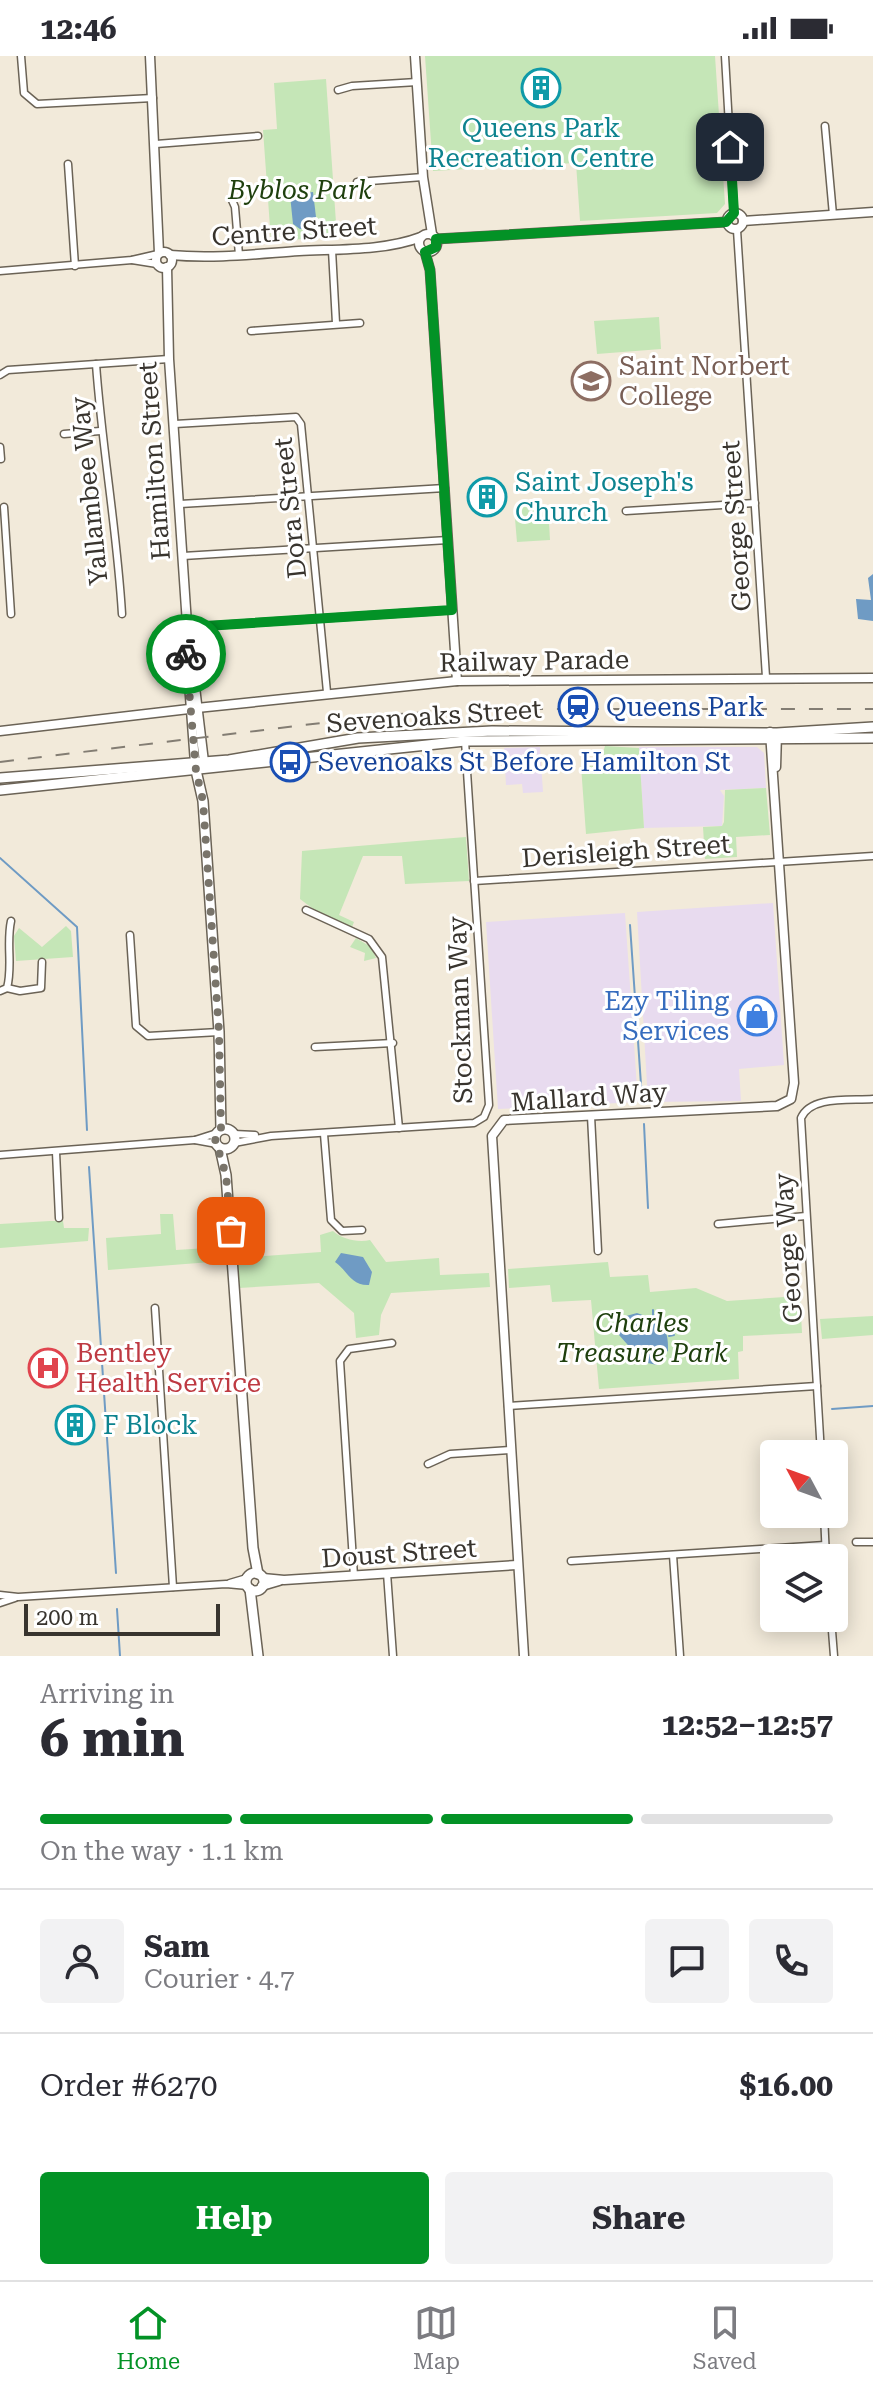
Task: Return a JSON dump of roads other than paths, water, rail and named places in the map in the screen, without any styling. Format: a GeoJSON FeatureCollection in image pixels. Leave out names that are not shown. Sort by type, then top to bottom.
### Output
{"type":"FeatureCollection","features":[{"type":"Feature","properties":{"kind":"main road","name":"Sevenoaks Street"},"geometry":{"type":"LineString","coordinates":[[774,736],[873,727]]}},
{"type":"Feature","properties":{"kind":"main road","name":"Sevenoaks Street"},"geometry":{"type":"LineString","coordinates":[[0,790],[200,766],[358,738],[873,738]]}},
{"type":"Feature","properties":{"kind":"main road","name":"Sevenoaks Street"},"geometry":{"type":"LineString","coordinates":[[0,778],[106,767],[200,766]]}},
{"type":"Feature","properties":{"kind":"main road","name":"Hamilton Street"},"geometry":{"type":"LineString","coordinates":[[200,766],[258,1656]]}},
{"type":"Feature","properties":{"kind":"street"},"geometry":{"type":"LineString","coordinates":[[21,56],[24,93],[37,104],[153,98]]}},
{"type":"Feature","properties":{"kind":"street","name":"Hamilton Street"},"geometry":{"type":"LineString","coordinates":[[150,56],[193,708],[200,766]]}},
{"type":"Feature","properties":{"kind":"street"},"geometry":{"type":"LineString","coordinates":[[415,56],[457,681]]}},
{"type":"Feature","properties":{"kind":"street"},"geometry":{"type":"LineString","coordinates":[[725,56],[734,213],[726,222],[730,228],[737,230],[743,221]]}},
{"type":"Feature","properties":{"kind":"street"},"geometry":{"type":"LineString","coordinates":[[338,90],[352,86],[417,82]]}},
{"type":"Feature","properties":{"kind":"street"},"geometry":{"type":"LineString","coordinates":[[825,126],[833,215]]}},
{"type":"Feature","properties":{"kind":"street"},"geometry":{"type":"LineString","coordinates":[[156,144],[258,136]]}},
{"type":"Feature","properties":{"kind":"street"},"geometry":{"type":"LineString","coordinates":[[68,164],[75,266]]}},
{"type":"Feature","properties":{"kind":"street"},"geometry":{"type":"LineString","coordinates":[[357,182],[423,177]]}},
{"type":"Feature","properties":{"kind":"street"},"geometry":{"type":"LineString","coordinates":[[231,198],[235,207],[239,255]]}},
{"type":"Feature","properties":{"kind":"street"},"geometry":{"type":"LineString","coordinates":[[743,221],[873,212]]}},
{"type":"Feature","properties":{"kind":"street"},"geometry":{"type":"LineString","coordinates":[[734,213],[739,214],[743,221]]}},
{"type":"Feature","properties":{"kind":"street","name":"Centre Street"},"geometry":{"type":"LineString","coordinates":[[0,271],[726,222]]}},
{"type":"Feature","properties":{"kind":"street","name":"George Street"},"geometry":{"type":"LineString","coordinates":[[737,230],[766,677]]}},
{"type":"Feature","properties":{"kind":"street"},"geometry":{"type":"LineString","coordinates":[[332,250],[336,323]]}},
{"type":"Feature","properties":{"kind":"street"},"geometry":{"type":"LineString","coordinates":[[251,331],[360,323]]}},
{"type":"Feature","properties":{"kind":"street"},"geometry":{"type":"LineString","coordinates":[[0,375],[8,370],[169,359]]}},
{"type":"Feature","properties":{"kind":"street","name":"Yallambee Way"},"geometry":{"type":"LineString","coordinates":[[96,364],[100,431],[114,513],[122,614]]}},
{"type":"Feature","properties":{"kind":"street","name":"Dora Street"},"geometry":{"type":"LineString","coordinates":[[175,424],[296,417],[305,433],[327,692]]}},
{"type":"Feature","properties":{"kind":"street"},"geometry":{"type":"LineString","coordinates":[[64,434],[100,431]]}},
{"type":"Feature","properties":{"kind":"street"},"geometry":{"type":"LineString","coordinates":[[0,447],[1,459]]}},
{"type":"Feature","properties":{"kind":"street"},"geometry":{"type":"LineString","coordinates":[[180,504],[445,488]]}},
{"type":"Feature","properties":{"kind":"street"},"geometry":{"type":"LineString","coordinates":[[626,511],[755,503]]}},
{"type":"Feature","properties":{"kind":"street"},"geometry":{"type":"LineString","coordinates":[[4,507],[11,614]]}},
{"type":"Feature","properties":{"kind":"street"},"geometry":{"type":"LineString","coordinates":[[183,556],[448,540]]}},
{"type":"Feature","properties":{"kind":"street"},"geometry":{"type":"LineString","coordinates":[[0,588],[9,587]]}},
{"type":"Feature","properties":{"kind":"street"},"geometry":{"type":"LineString","coordinates":[[188,628],[452,610]]}},
{"type":"Feature","properties":{"kind":"street","name":"Railway Parade"},"geometry":{"type":"LineString","coordinates":[[0,731],[327,692],[457,681],[873,678]]}},
{"type":"Feature","properties":{"kind":"street","name":"Mallard Way"},"geometry":{"type":"LineString","coordinates":[[524,1656],[492,1136],[496,1126],[504,1120],[777,1106],[791,1099],[794,1083],[774,736]]}},
{"type":"Feature","properties":{"kind":"street","name":"Stockman Way"},"geometry":{"type":"LineString","coordinates":[[225,1139],[474,1123],[484,1117],[489,1105],[465,737]]}},
{"type":"Feature","properties":{"kind":"street","name":"Derisleigh Street"},"geometry":{"type":"LineString","coordinates":[[474,881],[873,856]]}},
{"type":"Feature","properties":{"kind":"street"},"geometry":{"type":"LineString","coordinates":[[306,910],[369,939],[382,957],[393,1043],[399,1128]]}},
{"type":"Feature","properties":{"kind":"street"},"geometry":{"type":"LineString","coordinates":[[11,921],[4,990],[41,988],[42,962]]}},
{"type":"Feature","properties":{"kind":"street"},"geometry":{"type":"LineString","coordinates":[[130,935],[136,1026],[140,1033],[148,1036],[219,1032]]}},
{"type":"Feature","properties":{"kind":"street"},"geometry":{"type":"LineString","coordinates":[[315,1047],[393,1043]]}},
{"type":"Feature","properties":{"kind":"street","name":"George Way"},"geometry":{"type":"LineString","coordinates":[[820,1440],[802,1114],[817,1103],[873,1099]]}},
{"type":"Feature","properties":{"kind":"street"},"geometry":{"type":"LineString","coordinates":[[591,1116],[598,1251]]}},
{"type":"Feature","properties":{"kind":"street"},"geometry":{"type":"LineString","coordinates":[[324,1134],[331,1220],[342,1231],[362,1230]]}},
{"type":"Feature","properties":{"kind":"street"},"geometry":{"type":"LineString","coordinates":[[0,1155],[225,1139]]}},
{"type":"Feature","properties":{"kind":"street"},"geometry":{"type":"LineString","coordinates":[[195,1140],[225,1139]]}},
{"type":"Feature","properties":{"kind":"street"},"geometry":{"type":"LineString","coordinates":[[56,1152],[59,1218]]}},
{"type":"Feature","properties":{"kind":"street"},"geometry":{"type":"LineString","coordinates":[[718,1224],[806,1216]]}},
{"type":"Feature","properties":{"kind":"street"},"geometry":{"type":"LineString","coordinates":[[155,1308],[173,1587]]}},
{"type":"Feature","properties":{"kind":"street"},"geometry":{"type":"LineString","coordinates":[[354,1576],[340,1361],[349,1349],[392,1343]]}},
{"type":"Feature","properties":{"kind":"street"},"geometry":{"type":"LineString","coordinates":[[508,1406],[817,1386]]}},
{"type":"Feature","properties":{"kind":"street"},"geometry":{"type":"LineString","coordinates":[[428,1464],[450,1454],[511,1450]]}},
{"type":"Feature","properties":{"kind":"street"},"geometry":{"type":"LineString","coordinates":[[856,1542],[873,1542]]}},
{"type":"Feature","properties":{"kind":"street"},"geometry":{"type":"LineString","coordinates":[[571,1561],[760,1549]]}},
{"type":"Feature","properties":{"kind":"street"},"geometry":{"type":"LineString","coordinates":[[673,1555],[680,1656]]}},
{"type":"Feature","properties":{"kind":"street","name":"Doust Street"},"geometry":{"type":"LineString","coordinates":[[0,1595],[18,1597],[517,1565]]}},
{"type":"Feature","properties":{"kind":"street"},"geometry":{"type":"LineString","coordinates":[[387,1573],[393,1656]]}},
{"type":"Feature","properties":{"kind":"street","name":"Doust Street"},"geometry":{"type":"LineString","coordinates":[[0,1603],[18,1597]]}},
{"type":"Feature","properties":{"kind":"street"},"geometry":{"type":"LineString","coordinates":[[832,1632],[834,1656]]}},
{"type":"Feature","properties":{"kind":"water"},"geometry":{"type":"Polygon","coordinates":[[[313,192],[316,217],[312,228],[300,229],[293,224],[290,195],[313,192]]]}},
{"type":"Feature","properties":{"kind":"water"},"geometry":{"type":"Polygon","coordinates":[[[873,574],[873,621],[858,619],[856,599],[871,600],[868,578],[873,574]]]}},
{"type":"Feature","properties":{"kind":"water"},"geometry":{"type":"Polygon","coordinates":[[[341,1253],[363,1257],[372,1272],[369,1285],[353,1280],[335,1262],[341,1253]]]}},
{"type":"Feature","properties":{"kind":"water"},"geometry":{"type":"Polygon","coordinates":[[[637,1313],[662,1325],[667,1335],[668,1351],[656,1359],[657,1365],[643,1362],[619,1335],[619,1318],[637,1313]]]}},
{"type":"Feature","properties":{"kind":"waterway"},"geometry":{"type":"LineString","coordinates":[[0,858],[77,927],[87,1130]]}},
{"type":"Feature","properties":{"kind":"waterway"},"geometry":{"type":"LineString","coordinates":[[630,925],[642,1099]]}},
{"type":"Feature","properties":{"kind":"waterway"},"geometry":{"type":"LineString","coordinates":[[644,1124],[648,1208]]}},
{"type":"Feature","properties":{"kind":"waterway"},"geometry":{"type":"LineString","coordinates":[[89,1167],[116,1573]]}},
{"type":"Feature","properties":{"kind":"waterway"},"geometry":{"type":"LineString","coordinates":[[653,1310],[653,1319]]}},
{"type":"Feature","properties":{"kind":"waterway"},"geometry":{"type":"LineString","coordinates":[[669,1336],[674,1335]]}},
{"type":"Feature","properties":{"kind":"waterway"},"geometry":{"type":"LineString","coordinates":[[832,1409],[873,1406]]}},
{"type":"Feature","properties":{"kind":"waterway"},"geometry":{"type":"LineString","coordinates":[[117,1609],[120,1656]]}},
{"type":"Feature","properties":{"kind":"railway"},"geometry":{"type":"LineString","coordinates":[[0,762],[387,715],[470,709],[873,709]]}},
{"type":"Feature","properties":{"kind":"place","name":"Queens Park Recreation Centre"},"geometry":{"type":"Point","coordinates":[541,88]}},
{"type":"Feature","properties":{"kind":"place","name":"Saint Norbert College"},"geometry":{"type":"Point","coordinates":[591,381]}},
{"type":"Feature","properties":{"kind":"place","name":"Saint Joseph's Church"},"geometry":{"type":"Point","coordinates":[487,497]}},
{"type":"Feature","properties":{"kind":"place","name":"Queens Park"},"geometry":{"type":"Point","coordinates":[578,707]}},
{"type":"Feature","properties":{"kind":"place","name":"Sevenoaks St Before Hamilton St"},"geometry":{"type":"Point","coordinates":[290,762]}},
{"type":"Feature","properties":{"kind":"place","name":"Ezy Tiling Services"},"geometry":{"type":"Point","coordinates":[757,1016]}},
{"type":"Feature","properties":{"kind":"place","name":"Bentley Health Service"},"geometry":{"type":"Point","coordinates":[48,1368]}},
{"type":"Feature","properties":{"kind":"place","name":"F Block"},"geometry":{"type":"Point","coordinates":[75,1425]}},
{"type":"Feature","properties":{"kind":"park label","name":"Byblos Park"},"geometry":{"type":"Point","coordinates":[300,190]}},
{"type":"Feature","properties":{"kind":"park label","name":"Charles Treasure Park"},"geometry":{"type":"Point","coordinates":[642,1338]}}]}
